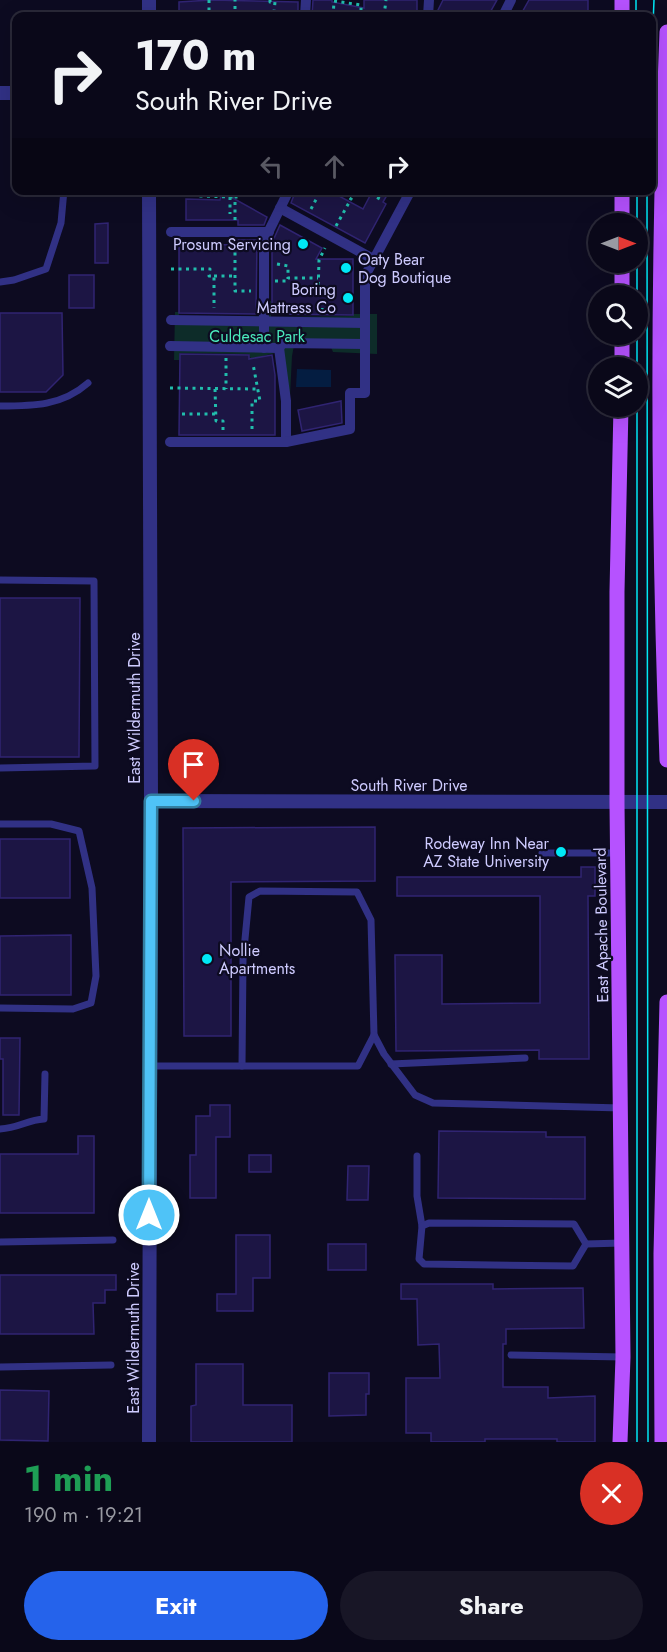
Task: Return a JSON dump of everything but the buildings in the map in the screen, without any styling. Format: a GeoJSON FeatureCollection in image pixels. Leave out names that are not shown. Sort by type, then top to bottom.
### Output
{"type":"FeatureCollection","features":[{"type":"Feature","properties":{"kind":"main road"},"geometry":{"type":"LineString","coordinates":[[667,32],[663,136],[664,604],[667,760]]}},
{"type":"Feature","properties":{"kind":"main road"},"geometry":{"type":"LineString","coordinates":[[622,195],[622,213]]}},
{"type":"Feature","properties":{"kind":"main road","name":"East Apache Boulevard"},"geometry":{"type":"LineString","coordinates":[[620,1442],[623,1357],[617,592],[621,417]]}},
{"type":"Feature","properties":{"kind":"main road"},"geometry":{"type":"LineString","coordinates":[[662,1442],[661,1254],[667,1002]]}},
{"type":"Feature","properties":{"kind":"street","name":"East Wildermuth Drive"},"geometry":{"type":"LineString","coordinates":[[149,195],[151,801],[149,1442]]}},
{"type":"Feature","properties":{"kind":"street"},"geometry":{"type":"LineString","coordinates":[[264,348],[264,241],[286,195]]}},
{"type":"Feature","properties":{"kind":"street"},"geometry":{"type":"LineString","coordinates":[[170,442],[286,442],[350,429],[350,393],[365,393],[365,276],[408,195]]}},
{"type":"Feature","properties":{"kind":"street"},"geometry":{"type":"LineString","coordinates":[[280,208],[373,260]]}},
{"type":"Feature","properties":{"kind":"street"},"geometry":{"type":"LineString","coordinates":[[171,232],[269,232]]}},
{"type":"Feature","properties":{"kind":"street"},"geometry":{"type":"LineString","coordinates":[[171,320],[365,323]]}},
{"type":"Feature","properties":{"kind":"street"},"geometry":{"type":"LineString","coordinates":[[286,442],[286,401],[279,348],[283,343],[365,344]]}},
{"type":"Feature","properties":{"kind":"street"},"geometry":{"type":"LineString","coordinates":[[171,346],[279,348]]}},
{"type":"Feature","properties":{"kind":"street","name":"South River Drive"},"geometry":{"type":"LineString","coordinates":[[151,801],[667,802]]}},
{"type":"Feature","properties":{"kind":"lane"},"geometry":{"type":"LineString","coordinates":[[0,282],[14,280],[46,269],[61,223],[64,195]]}},
{"type":"Feature","properties":{"kind":"lane"},"geometry":{"type":"LineString","coordinates":[[0,406],[50,404],[77,392],[88,383]]}},
{"type":"Feature","properties":{"kind":"lane"},"geometry":{"type":"LineString","coordinates":[[0,580],[94,581],[95,766],[0,768]]}},
{"type":"Feature","properties":{"kind":"lane"},"geometry":{"type":"LineString","coordinates":[[0,824],[51,824],[79,831],[92,888],[96,976],[91,1003],[73,1010],[0,1008]]}},
{"type":"Feature","properties":{"kind":"lane"},"geometry":{"type":"LineString","coordinates":[[542,853],[618,852]]}},
{"type":"Feature","properties":{"kind":"lane"},"geometry":{"type":"LineString","coordinates":[[150,1066],[242,1066],[358,1066],[374,1035],[371,920],[357,892],[260,891],[249,897],[243,960],[242,1066]]}},
{"type":"Feature","properties":{"kind":"lane"},"geometry":{"type":"LineString","coordinates":[[374,1035],[391,1064],[415,1095],[434,1103],[621,1108]]}},
{"type":"Feature","properties":{"kind":"lane"},"geometry":{"type":"LineString","coordinates":[[391,1064],[525,1058]]}},
{"type":"Feature","properties":{"kind":"lane"},"geometry":{"type":"LineString","coordinates":[[0,1129],[13,1128],[30,1120],[44,1119],[45,1074]]}},
{"type":"Feature","properties":{"kind":"lane"},"geometry":{"type":"LineString","coordinates":[[417,1156],[417,1196],[422,1226],[419,1254],[424,1264],[573,1266],[586,1244]]}},
{"type":"Feature","properties":{"kind":"lane"},"geometry":{"type":"LineString","coordinates":[[422,1226],[429,1223],[574,1224],[586,1244]]}},
{"type":"Feature","properties":{"kind":"lane"},"geometry":{"type":"LineString","coordinates":[[0,1242],[113,1240]]}},
{"type":"Feature","properties":{"kind":"lane"},"geometry":{"type":"LineString","coordinates":[[586,1244],[622,1243]]}},
{"type":"Feature","properties":{"kind":"lane"},"geometry":{"type":"LineString","coordinates":[[511,1354],[623,1357]]}},
{"type":"Feature","properties":{"kind":"lane"},"geometry":{"type":"LineString","coordinates":[[0,1367],[111,1365]]}},
{"type":"Feature","properties":{"kind":"path"},"geometry":{"type":"LineString","coordinates":[[270,0],[270,2],[277,1]]}},
{"type":"Feature","properties":{"kind":"path"},"geometry":{"type":"LineString","coordinates":[[334,1],[361,5],[361,12]]}},
{"type":"Feature","properties":{"kind":"path"},"geometry":{"type":"LineString","coordinates":[[198,195],[230,197],[239,197],[240,195]]}},
{"type":"Feature","properties":{"kind":"path"},"geometry":{"type":"LineString","coordinates":[[311,209],[318,195]]}},
{"type":"Feature","properties":{"kind":"path"},"geometry":{"type":"LineString","coordinates":[[346,195],[351,198]]}},
{"type":"Feature","properties":{"kind":"path"},"geometry":{"type":"LineString","coordinates":[[322,322],[322,294],[318,294],[319,260],[353,195]]}},
{"type":"Feature","properties":{"kind":"path"},"geometry":{"type":"LineString","coordinates":[[373,195],[380,199]]}},
{"type":"Feature","properties":{"kind":"path"},"geometry":{"type":"LineString","coordinates":[[230,197],[230,214]]}},
{"type":"Feature","properties":{"kind":"path"},"geometry":{"type":"LineString","coordinates":[[235,197],[235,291],[257,291]]}},
{"type":"Feature","properties":{"kind":"path"},"geometry":{"type":"LineString","coordinates":[[277,264],[288,266],[288,278]]}},
{"type":"Feature","properties":{"kind":"path"},"geometry":{"type":"LineString","coordinates":[[171,269],[210,269],[209,276],[235,276]]}},
{"type":"Feature","properties":{"kind":"path"},"geometry":{"type":"LineString","coordinates":[[214,276],[214,316]]}},
{"type":"Feature","properties":{"kind":"path"},"geometry":{"type":"LineString","coordinates":[[264,281],[318,278]]}},
{"type":"Feature","properties":{"kind":"path"},"geometry":{"type":"LineString","coordinates":[[226,347],[226,388]]}},
{"type":"Feature","properties":{"kind":"path"},"geometry":{"type":"LineString","coordinates":[[252,435],[252,401],[260,401],[253,364]]}},
{"type":"Feature","properties":{"kind":"path"},"geometry":{"type":"LineString","coordinates":[[170,388],[258,388]]}},
{"type":"Feature","properties":{"kind":"path"},"geometry":{"type":"LineString","coordinates":[[215,388],[216,421],[223,421],[223,432]]}},
{"type":"Feature","properties":{"kind":"path"},"geometry":{"type":"LineString","coordinates":[[182,414],[215,414]]}},
{"type":"Feature","properties":{"kind":"green space","name":"Culdesac Park"},"geometry":{"type":"Polygon","coordinates":[[[260,301],[271,301],[271,317],[377,314],[377,354],[333,352],[330,345],[294,345],[290,396],[275,353],[251,359],[249,354],[180,353],[179,360],[174,360],[175,312],[179,312],[179,316],[259,316],[260,301]]]}},
{"type":"Feature","properties":{"kind":"water"},"geometry":{"type":"Polygon","coordinates":[[[297,369],[331,370],[331,387],[296,387],[297,369]]]}},
{"type":"Feature","properties":{"kind":"tram line"},"geometry":{"type":"LineString","coordinates":[[636,0],[636,12]]}},
{"type":"Feature","properties":{"kind":"tram line"},"geometry":{"type":"LineString","coordinates":[[654,0],[654,12]]}},
{"type":"Feature","properties":{"kind":"tram line"},"geometry":{"type":"LineString","coordinates":[[637,195],[637,213]]}},
{"type":"Feature","properties":{"kind":"tram line"},"geometry":{"type":"LineString","coordinates":[[647,195],[648,1442]]}},
{"type":"Feature","properties":{"kind":"tram line"},"geometry":{"type":"LineString","coordinates":[[637,273],[637,285]]}},
{"type":"Feature","properties":{"kind":"tram line"},"geometry":{"type":"LineString","coordinates":[[637,345],[637,357]]}},
{"type":"Feature","properties":{"kind":"tram line"},"geometry":{"type":"LineString","coordinates":[[637,417],[637,1442]]}},
{"type":"Feature","properties":{"kind":"place","name":"Prosum Servicing"},"geometry":{"type":"Point","coordinates":[303,244]}},
{"type":"Feature","properties":{"kind":"place","name":"Oaty Bear Dog Boutique"},"geometry":{"type":"Point","coordinates":[346,268]}},
{"type":"Feature","properties":{"kind":"place","name":"Boring Mattress Co"},"geometry":{"type":"Point","coordinates":[348,298]}},
{"type":"Feature","properties":{"kind":"place","name":"Rodeway Inn Near AZ State University"},"geometry":{"type":"Point","coordinates":[561,852]}},
{"type":"Feature","properties":{"kind":"place","name":"Nollie Apartments"},"geometry":{"type":"Point","coordinates":[207,959]}},
{"type":"Feature","properties":{"kind":"route"},"geometry":{"type":"LineString","coordinates":[[149,1215],[151,801],[194,801]]}}]}
